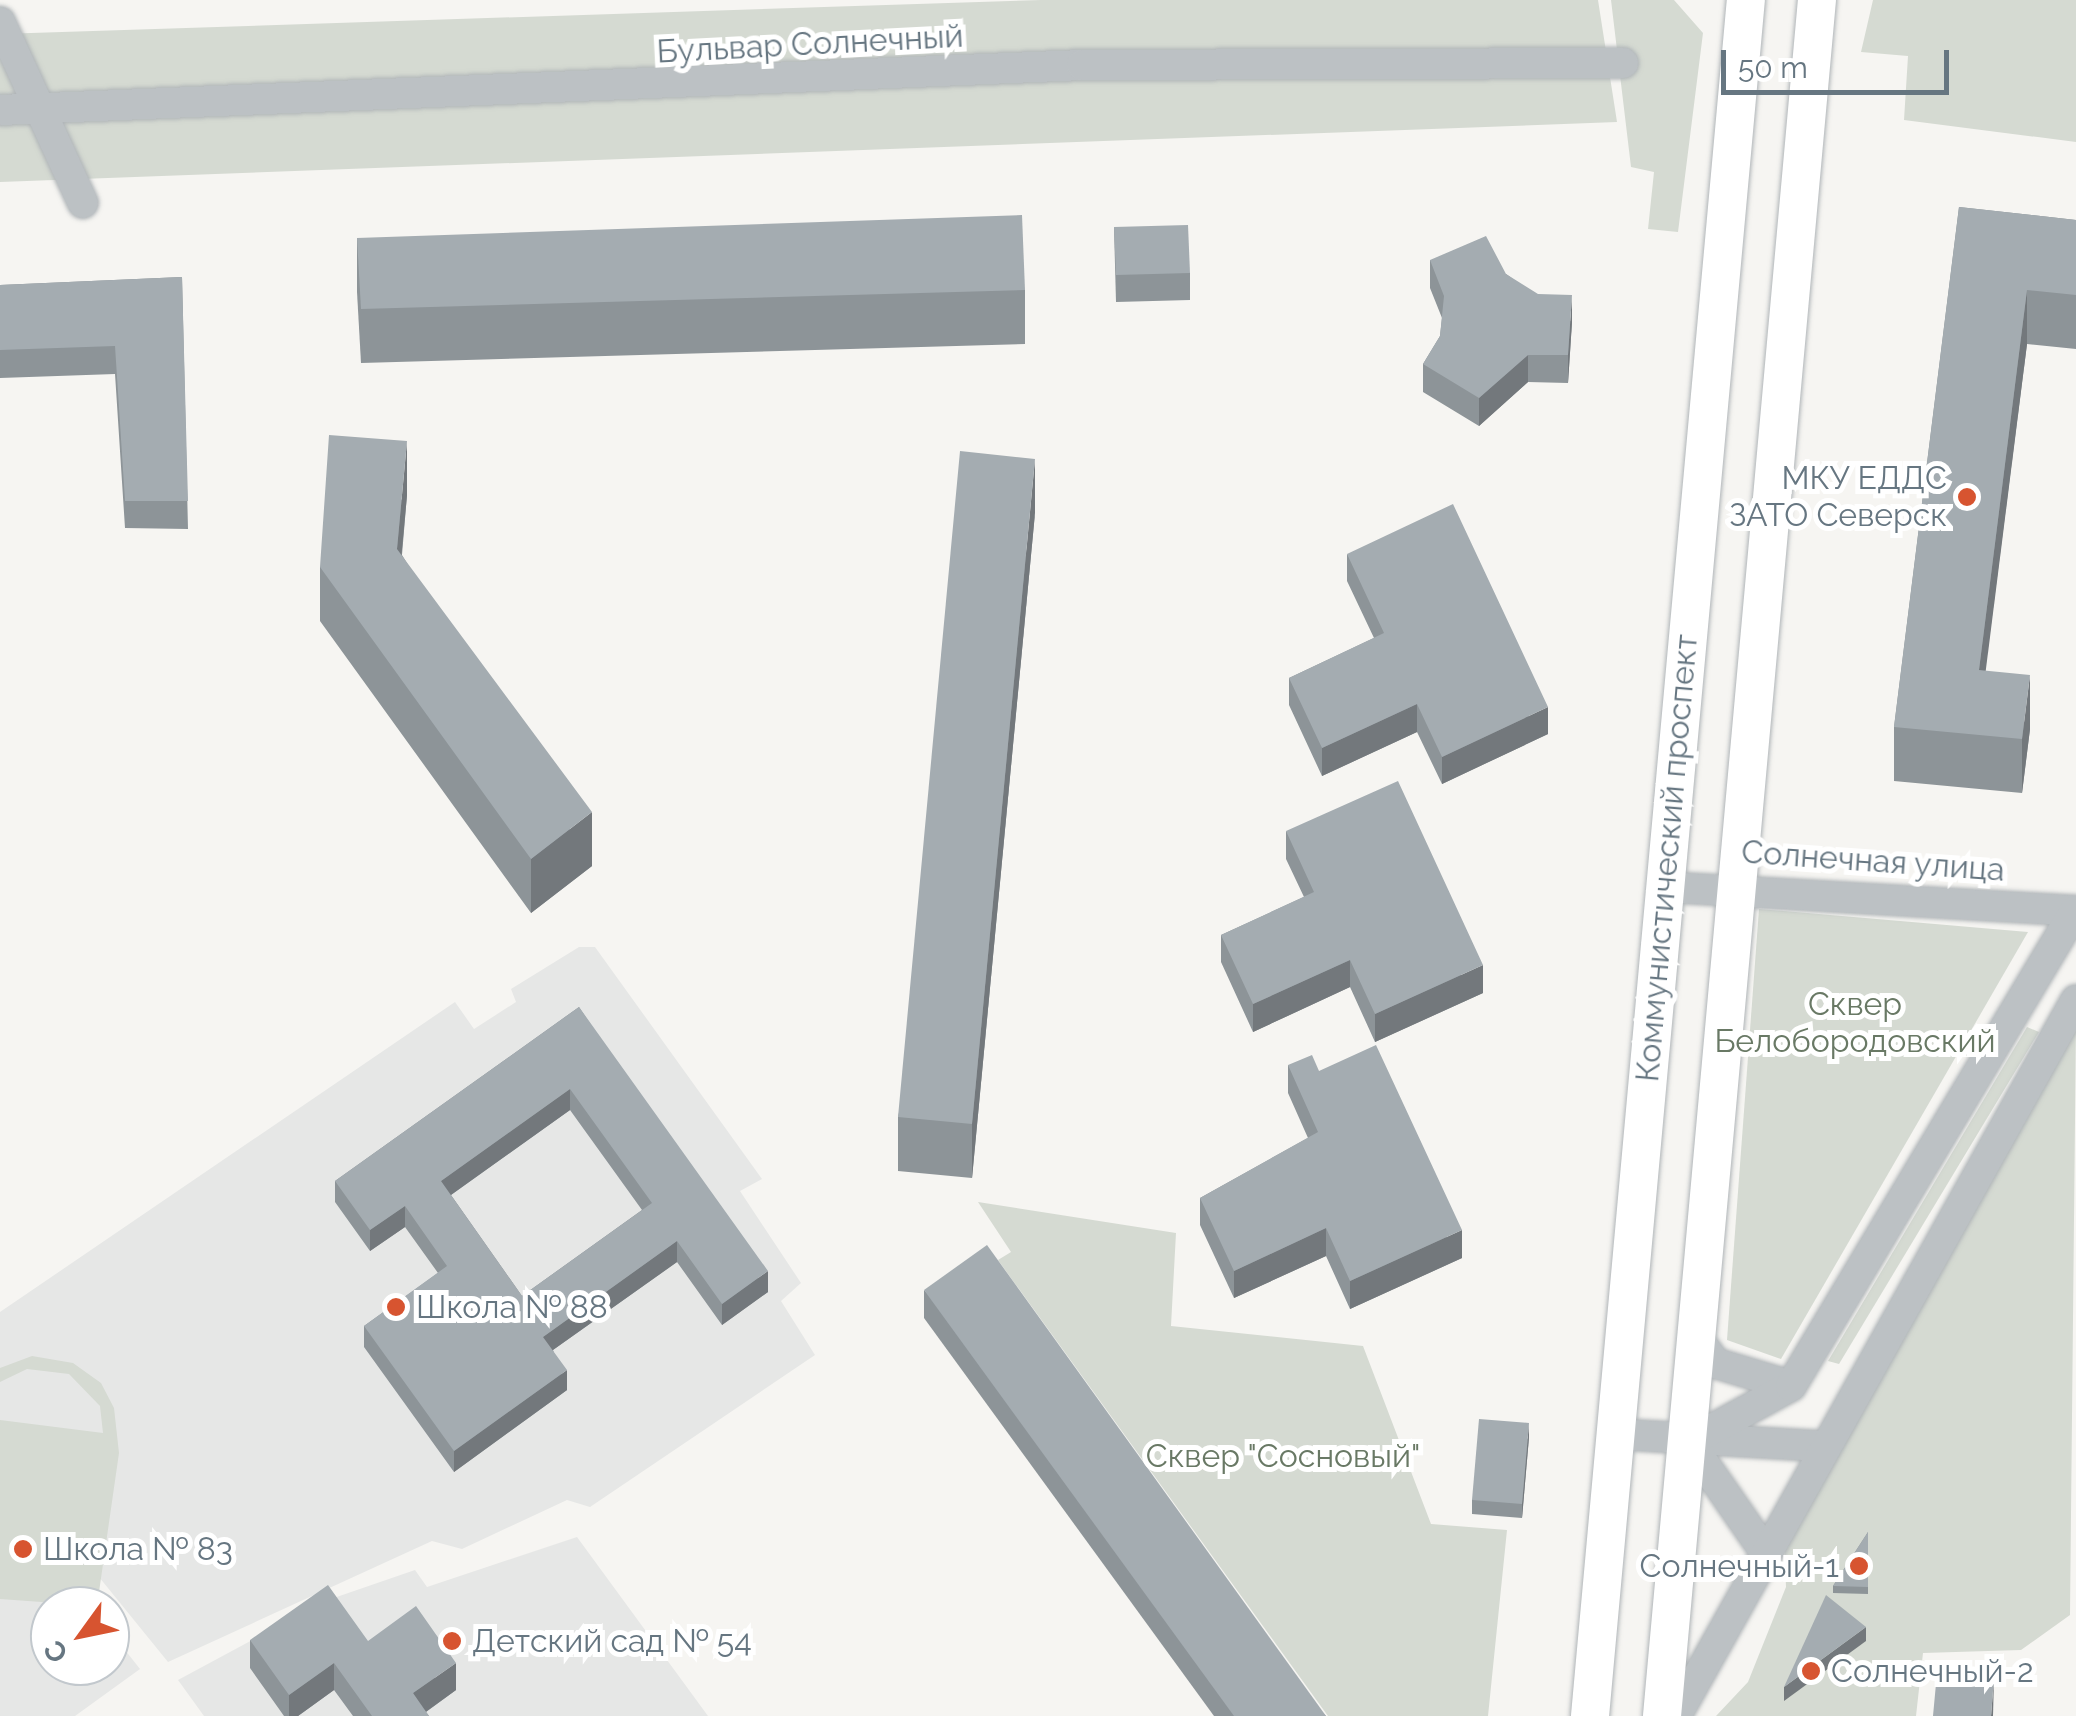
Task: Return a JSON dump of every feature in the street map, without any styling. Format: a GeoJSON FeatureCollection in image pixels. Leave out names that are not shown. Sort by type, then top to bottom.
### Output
{"type":"FeatureCollection","features":[{"type":"Feature","properties":{"kind":"main road","name":"Коммунистический проспект"},"geometry":{"type":"LineString","coordinates":[[1590,1716],[1746,0]]}},
{"type":"Feature","properties":{"kind":"main road"},"geometry":{"type":"LineString","coordinates":[[1662,1716],[1689,1442],[1734,884],[1817,0]]}},
{"type":"Feature","properties":{"kind":"street"},"geometry":{"type":"LineString","coordinates":[[0,22],[84,202]]}},
{"type":"Feature","properties":{"kind":"street","name":"Бульвар Солнечный"},"geometry":{"type":"LineString","coordinates":[[0,110],[1082,65],[1623,63]]}},
{"type":"Feature","properties":{"kind":"street","name":"Солнечная улица"},"geometry":{"type":"LineString","coordinates":[[1664,887],[1734,884],[2076,911]]}},
{"type":"Feature","properties":{"kind":"street"},"geometry":{"type":"LineString","coordinates":[[1689,1442],[1792,1386],[2076,911]]}},
{"type":"Feature","properties":{"kind":"street"},"geometry":{"type":"LineString","coordinates":[[1676,1716],[1820,1446],[2076,1000]]}},
{"type":"Feature","properties":{"kind":"street"},"geometry":{"type":"LineString","coordinates":[[1696,1336],[1715,1363],[1792,1386]]}},
{"type":"Feature","properties":{"kind":"street"},"geometry":{"type":"LineString","coordinates":[[1613,1434],[1689,1442],[1820,1446]]}},
{"type":"Feature","properties":{"kind":"street"},"geometry":{"type":"LineString","coordinates":[[1689,1442],[1766,1552]]}},
{"type":"Feature","properties":{"kind":"shaded area","name":"Школа № 88"},"geometry":{"type":"Polygon","coordinates":[[[579,947],[595,947],[762,1179],[740,1191],[801,1283],[781,1301],[815,1355],[590,1507],[567,1500],[462,1549],[432,1541],[168,1662],[130,1615],[130,1586],[106,1586],[0,1455],[0,1312],[455,1002],[474,1029],[516,1002],[511,989],[579,947]]]}},
{"type":"Feature","properties":{"kind":"shaded area","name":"Школа № 83"},"geometry":{"type":"Polygon","coordinates":[[[0,1491],[74,1586],[30,1586],[30,1686],[116,1686],[75,1716],[0,1716],[0,1491]]]}},
{"type":"Feature","properties":{"kind":"shaded area","name":"Детский сад № 54"},"geometry":{"type":"Polygon","coordinates":[[[577,1537],[708,1716],[204,1716],[178,1680],[325,1601],[415,1570],[427,1587],[577,1537]]]}},
{"type":"Feature","properties":{"kind":"shaded area","name":"Школа № 83"},"geometry":{"type":"Polygon","coordinates":[[[130,1656],[140,1669],[130,1676],[130,1656]]]}},
{"type":"Feature","properties":{"kind":"green space"},"geometry":{"type":"Polygon","coordinates":[[[1041,0],[1598,0],[1617,122],[0,182],[0,34],[1041,0]]]}},
{"type":"Feature","properties":{"kind":"green space"},"geometry":{"type":"Polygon","coordinates":[[[1611,0],[1674,0],[1703,33],[1678,232],[1648,229],[1654,172],[1631,167],[1611,0]]]}},
{"type":"Feature","properties":{"kind":"green space"},"geometry":{"type":"Polygon","coordinates":[[[1873,0],[2076,0],[2076,142],[1904,120],[1908,56],[1861,52],[1873,0]]]}},
{"type":"Feature","properties":{"kind":"green space","name":"Сквер Белобородовский"},"geometry":{"type":"Polygon","coordinates":[[[1759,909],[2028,932],[1781,1359],[1727,1340],[1759,909]]]}},
{"type":"Feature","properties":{"kind":"green space","name":"Сквер Белобородовский"},"geometry":{"type":"Polygon","coordinates":[[[2076,1023],[2070,1615],[2021,1650],[1923,1653],[1916,1716],[1716,1716],[1748,1682],[1786,1587],[1784,1537],[2076,1023]]]}},
{"type":"Feature","properties":{"kind":"green space"},"geometry":{"type":"Polygon","coordinates":[[[2027,1027],[2039,1032],[1839,1364],[1828,1361],[2027,1027]]]}},
{"type":"Feature","properties":{"kind":"green space","name":"Сквер \"Сосновый\""},"geometry":{"type":"Polygon","coordinates":[[[978,1202],[1176,1233],[1171,1326],[1363,1346],[1431,1524],[1507,1530],[1488,1716],[1328,1716],[998,1260],[1011,1252],[978,1202]]]}},
{"type":"Feature","properties":{"kind":"green space"},"geometry":{"type":"Polygon","coordinates":[[[32,1356],[73,1363],[101,1383],[114,1408],[119,1453],[100,1586],[30,1586],[30,1601],[0,1599],[0,1420],[103,1433],[100,1406],[69,1374],[27,1369],[0,1382],[0,1368],[32,1356]]]}},
{"type":"Feature","properties":{"kind":"building"},"geometry":{"type":"Polygon","coordinates":[[[1959,207],[2076,220],[2076,295],[2027,290],[1979,670],[2030,675],[2022,739],[1894,727],[1959,207]]]}},
{"type":"Feature","properties":{"kind":"building"},"geometry":{"type":"Polygon","coordinates":[[[1022,215],[1025,290],[361,309],[357,238],[1022,215]]]}},
{"type":"Feature","properties":{"kind":"building"},"geometry":{"type":"Polygon","coordinates":[[[1188,225],[1190,273],[1116,275],[1114,227],[1188,225]]]}},
{"type":"Feature","properties":{"kind":"building"},"geometry":{"type":"Polygon","coordinates":[[[1486,236],[1506,274],[1538,294],[1572,295],[1568,355],[1528,355],[1479,398],[1423,364],[1440,336],[1444,296],[1430,260],[1486,236]]]}},
{"type":"Feature","properties":{"kind":"building"},"geometry":{"type":"Polygon","coordinates":[[[182,277],[188,501],[125,501],[115,346],[0,350],[0,285],[182,277]]]}},
{"type":"Feature","properties":{"kind":"building"},"geometry":{"type":"Polygon","coordinates":[[[329,435],[407,441],[397,549],[592,812],[531,859],[320,567],[329,435]]]}},
{"type":"Feature","properties":{"kind":"building"},"geometry":{"type":"Polygon","coordinates":[[[960,451],[1035,459],[972,1124],[898,1117],[960,451]]]}},
{"type":"Feature","properties":{"kind":"building"},"geometry":{"type":"Polygon","coordinates":[[[1453,504],[1548,707],[1442,757],[1417,704],[1322,748],[1289,678],[1384,633],[1347,554],[1453,504]]]}},
{"type":"Feature","properties":{"kind":"building"},"geometry":{"type":"Polygon","coordinates":[[[1398,781],[1483,965],[1375,1014],[1350,960],[1253,1004],[1221,935],[1314,892],[1286,831],[1398,781]]]}},
{"type":"Feature","properties":{"kind":"building"},"geometry":{"type":"Polygon","coordinates":[[[579,1007],[768,1271],[722,1304],[677,1241],[543,1337],[567,1370],[454,1451],[364,1326],[447,1266],[405,1206],[370,1230],[335,1181],[579,1007]],[[570,1089],[441,1181],[522,1296],[652,1203],[570,1089]]]}},
{"type":"Feature","properties":{"kind":"building"},"geometry":{"type":"Polygon","coordinates":[[[1376,1045],[1462,1230],[1350,1281],[1326,1228],[1234,1271],[1200,1198],[1318,1132],[1288,1065],[1312,1055],[1319,1071],[1376,1045]]]}},
{"type":"Feature","properties":{"kind":"building"},"geometry":{"type":"Polygon","coordinates":[[[987,1245],[1326,1716],[1234,1716],[924,1290],[987,1245]]]}},
{"type":"Feature","properties":{"kind":"building"},"geometry":{"type":"Polygon","coordinates":[[[1479,1419],[1529,1423],[1522,1504],[1472,1500],[1479,1419]]]}},
{"type":"Feature","properties":{"kind":"building","name":"Солнечный-1"},"geometry":{"type":"Polygon","coordinates":[[[1868,1532],[1868,1587],[1833,1586],[1868,1532]]]}},
{"type":"Feature","properties":{"kind":"building"},"geometry":{"type":"Polygon","coordinates":[[[328,1585],[368,1641],[416,1606],[456,1663],[413,1693],[429,1716],[372,1716],[334,1663],[289,1695],[250,1640],[328,1585]]]}},
{"type":"Feature","properties":{"kind":"building"},"geometry":{"type":"Polygon","coordinates":[[[1826,1595],[1866,1627],[1784,1687],[1826,1595]]]}},
{"type":"Feature","properties":{"kind":"building"},"geometry":{"type":"Polygon","coordinates":[[[1937,1673],[1994,1678],[1991,1716],[1933,1716],[1937,1673]]]}},
{"type":"Feature","properties":{"kind":"place","name":"МКУ ЕДДС ЗАТО Северск"},"geometry":{"type":"Point","coordinates":[1967,497]}},
{"type":"Feature","properties":{"kind":"place","name":"Школа № 88"},"geometry":{"type":"Point","coordinates":[396,1307]}},
{"type":"Feature","properties":{"kind":"place","name":"Школа № 83"},"geometry":{"type":"Point","coordinates":[23,1549]}},
{"type":"Feature","properties":{"kind":"place","name":"Солнечный-1"},"geometry":{"type":"Point","coordinates":[1859,1566]}},
{"type":"Feature","properties":{"kind":"place","name":"Детский сад № 54"},"geometry":{"type":"Point","coordinates":[452,1641]}},
{"type":"Feature","properties":{"kind":"place","name":"Солнечный-2"},"geometry":{"type":"Point","coordinates":[1811,1671]}}]}
